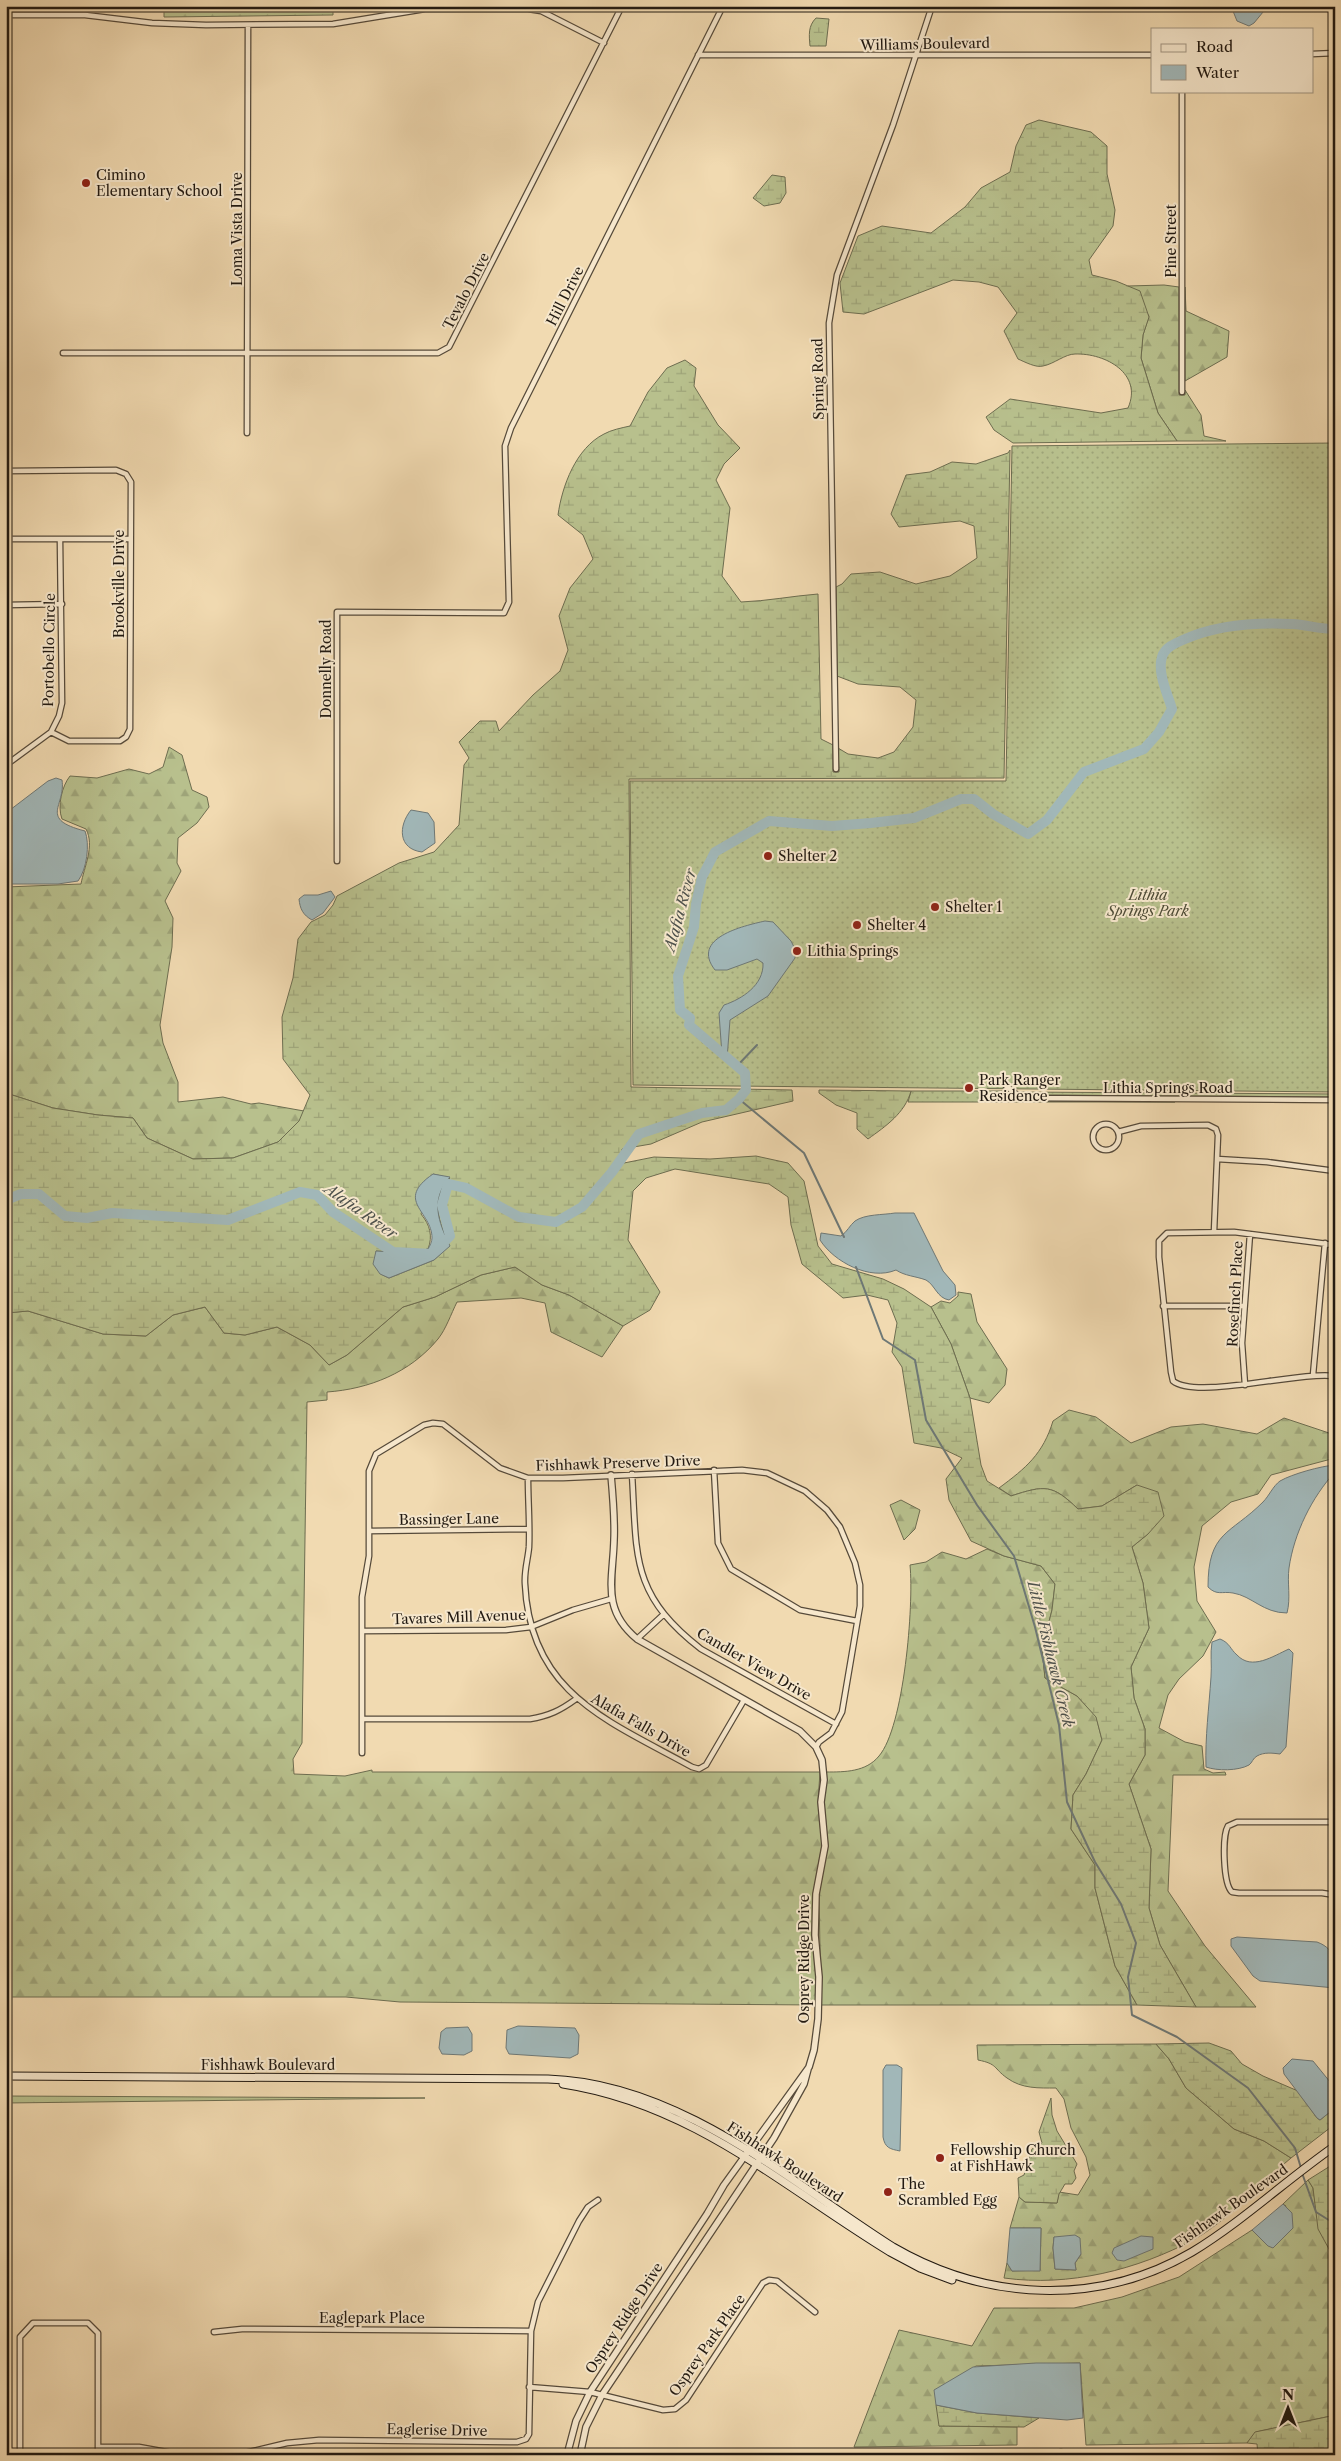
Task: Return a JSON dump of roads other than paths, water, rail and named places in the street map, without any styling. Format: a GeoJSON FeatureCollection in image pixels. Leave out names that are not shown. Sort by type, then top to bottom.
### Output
{"type":"FeatureCollection","features":[{"type":"Feature","properties":{"kind":"main road","name":"Fishhawk Boulevard"},"geometry":{"type":"LineString","coordinates":[[6,2076],[529,2079],[596,2090],[642,2104],[696,2128],[746,2154],[914,2259],[964,2279],[1019,2290],[1078,2290],[1115,2283],[1150,2272],[1204,2244],[1333,2147]]}},
{"type":"Feature","properties":{"kind":"street","name":"Tevalo Drive"},"geometry":{"type":"LineString","coordinates":[[63,353],[249,355],[438,353],[449,347],[622,6]]}},
{"type":"Feature","properties":{"kind":"street","name":"Hill Drive"},"geometry":{"type":"LineString","coordinates":[[504,613],[509,602],[505,446],[511,428],[724,6]]}},
{"type":"Feature","properties":{"kind":"street","name":"Spring Road"},"geometry":{"type":"LineString","coordinates":[[836,769],[828,323],[837,275],[916,57],[932,6]]}},
{"type":"Feature","properties":{"kind":"street"},"geometry":{"type":"LineString","coordinates":[[6,12],[13,15],[85,15],[152,23],[248,25],[333,24],[425,9],[528,9],[541,11],[604,43]]}},
{"type":"Feature","properties":{"kind":"street","name":"Loma Vista Drive"},"geometry":{"type":"LineString","coordinates":[[247,433],[249,355],[248,25]]}},
{"type":"Feature","properties":{"kind":"street"},"geometry":{"type":"LineString","coordinates":[[1314,54],[1335,53]]}},
{"type":"Feature","properties":{"kind":"street","name":"Williams Boulevard"},"geometry":{"type":"LineString","coordinates":[[698,55],[916,57],[1073,54],[1151,55]]}},
{"type":"Feature","properties":{"kind":"street","name":"Pine Street"},"geometry":{"type":"LineString","coordinates":[[1182,92],[1182,392]]}},
{"type":"Feature","properties":{"kind":"street","name":"Brookville Drive"},"geometry":{"type":"LineString","coordinates":[[6,471],[116,470],[126,474],[131,482],[130,729],[126,737],[120,741],[69,741],[51,732]]}},
{"type":"Feature","properties":{"kind":"street"},"geometry":{"type":"LineString","coordinates":[[6,540],[130,539]]}},
{"type":"Feature","properties":{"kind":"street","name":"Portobello Circle"},"geometry":{"type":"LineString","coordinates":[[51,732],[59,716],[62,703],[60,540]]}},
{"type":"Feature","properties":{"kind":"street"},"geometry":{"type":"LineString","coordinates":[[6,605],[62,604]]}},
{"type":"Feature","properties":{"kind":"street","name":"Donnelly Road"},"geometry":{"type":"LineString","coordinates":[[337,861],[337,612],[504,613]]}},
{"type":"Feature","properties":{"kind":"street"},"geometry":{"type":"LineString","coordinates":[[6,765],[51,732]]}},
{"type":"Feature","properties":{"kind":"street","name":"Lithia Springs Road"},"geometry":{"type":"LineString","coordinates":[[1006,1086],[1021,1098],[1335,1100]]}},
{"type":"Feature","properties":{"kind":"street"},"geometry":{"type":"LineString","coordinates":[[1110,1124],[1118,1132],[1118,1142],[1111,1149],[1102,1149],[1094,1143],[1094,1133],[1101,1125],[1110,1124]]}},
{"type":"Feature","properties":{"kind":"street"},"geometry":{"type":"LineString","coordinates":[[1118,1132],[1141,1126],[1208,1126],[1216,1129],[1218,1135],[1214,1232]]}},
{"type":"Feature","properties":{"kind":"street"},"geometry":{"type":"LineString","coordinates":[[1217,1159],[1266,1162],[1335,1171]]}},
{"type":"Feature","properties":{"kind":"street"},"geometry":{"type":"LineString","coordinates":[[1335,1245],[1250,1234],[1214,1232],[1168,1233],[1159,1242],[1162,1306],[1173,1381],[1180,1387],[1245,1385],[1313,1375],[1335,1376]]}},
{"type":"Feature","properties":{"kind":"street","name":"Rosefinch Place"},"geometry":{"type":"LineString","coordinates":[[1245,1385],[1242,1343],[1250,1234]]}},
{"type":"Feature","properties":{"kind":"street"},"geometry":{"type":"LineString","coordinates":[[1313,1375],[1325,1243]]}},
{"type":"Feature","properties":{"kind":"street"},"geometry":{"type":"LineString","coordinates":[[1162,1306],[1244,1306]]}},
{"type":"Feature","properties":{"kind":"street","name":"Fishhawk Preserve Drive"},"geometry":{"type":"LineString","coordinates":[[362,1753],[362,1597],[369,1556],[368,1471],[372,1460],[380,1451],[424,1425],[433,1423],[443,1424],[500,1468],[528,1478],[556,1479],[742,1470],[767,1473],[805,1492],[827,1510],[840,1527],[855,1563],[860,1585],[858,1621],[842,1712],[831,1733],[819,1742],[816,1747]]}},
{"type":"Feature","properties":{"kind":"street"},"geometry":{"type":"LineString","coordinates":[[714,1470],[718,1543],[731,1569],[800,1610],[858,1621]]}},
{"type":"Feature","properties":{"kind":"street","name":"Candler View Drive"},"geometry":{"type":"LineString","coordinates":[[632,1474],[637,1553],[641,1572],[648,1591],[663,1615],[681,1634],[701,1649],[836,1724]]}},
{"type":"Feature","properties":{"kind":"street","name":"Osprey Ridge Drive"},"geometry":{"type":"LineString","coordinates":[[580,2455],[586,2427],[602,2395],[758,2162],[799,2094],[809,2067],[818,2019],[816,1894],[825,1846],[821,1802],[824,1780],[822,1760],[816,1747],[800,1731],[637,1638],[621,1622],[611,1599],[610,1579],[614,1541],[611,1475]]}},
{"type":"Feature","properties":{"kind":"street","name":"Alafia Falls Drive"},"geometry":{"type":"LineString","coordinates":[[528,1478],[529,1529],[524,1582],[531,1627],[538,1648],[550,1668],[576,1699],[607,1720],[692,1767],[699,1768],[706,1765],[744,1700]]}},
{"type":"Feature","properties":{"kind":"street","name":"Bassinger Lane"},"geometry":{"type":"LineString","coordinates":[[369,1531],[529,1529]]}},
{"type":"Feature","properties":{"kind":"street","name":"Tavares Mill Avenue"},"geometry":{"type":"LineString","coordinates":[[362,1631],[506,1630],[531,1627],[573,1610],[611,1599]]}},
{"type":"Feature","properties":{"kind":"street"},"geometry":{"type":"LineString","coordinates":[[637,1638],[663,1615]]}},
{"type":"Feature","properties":{"kind":"street"},"geometry":{"type":"LineString","coordinates":[[362,1720],[546,1717],[576,1699]]}},
{"type":"Feature","properties":{"kind":"street"},"geometry":{"type":"LineString","coordinates":[[1335,1822],[1233,1823],[1226,1832],[1225,1872],[1227,1887],[1235,1893],[1322,1892],[1335,1895]]}},
{"type":"Feature","properties":{"kind":"street","name":"Osprey Ridge Drive"},"geometry":{"type":"LineString","coordinates":[[567,2455],[576,2422],[590,2392],[707,2214],[724,2184],[809,2067]]}},
{"type":"Feature","properties":{"kind":"street"},"geometry":{"type":"LineString","coordinates":[[598,2200],[588,2208],[579,2221],[538,2302],[531,2331],[529,2387],[590,2392],[602,2395]]}},
{"type":"Feature","properties":{"kind":"street","name":"Osprey Park Place"},"geometry":{"type":"LineString","coordinates":[[602,2395],[663,2410],[675,2409],[686,2400],[763,2284],[768,2280],[777,2281],[815,2312]]}},
{"type":"Feature","properties":{"kind":"street"},"geometry":{"type":"LineString","coordinates":[[20,2455],[20,2337],[33,2323],[88,2323],[98,2333],[98,2455]]}},
{"type":"Feature","properties":{"kind":"street","name":"Eaglepark Place"},"geometry":{"type":"LineString","coordinates":[[214,2332],[242,2329],[531,2331]]}},
{"type":"Feature","properties":{"kind":"street","name":"Eaglerise Drive"},"geometry":{"type":"LineString","coordinates":[[236,2455],[287,2443],[319,2440],[517,2442],[526,2439],[529,2434],[529,2387]]}},
{"type":"Feature","properties":{"kind":"street"},"geometry":{"type":"LineString","coordinates":[[98,2447],[139,2447],[183,2455]]}},
{"type":"Feature","properties":{"kind":"water"},"geometry":{"type":"Polygon","coordinates":[[[1231,6],[1268,6],[1254,23],[1249,26],[1237,21],[1231,6]]]}},
{"type":"Feature","properties":{"kind":"water"},"geometry":{"type":"Polygon","coordinates":[[[56,778],[62,780],[57,811],[58,816],[62,822],[85,831],[87,836],[87,856],[84,870],[78,881],[58,884],[6,884],[6,813],[48,781],[56,778]]]}},
{"type":"Feature","properties":{"kind":"water"},"geometry":{"type":"Polygon","coordinates":[[[411,810],[428,813],[434,822],[435,843],[422,852],[408,846],[403,836],[404,823],[411,810]]]}},
{"type":"Feature","properties":{"kind":"water"},"geometry":{"type":"Polygon","coordinates":[[[331,891],[335,897],[323,913],[312,920],[304,914],[299,899],[304,895],[318,895],[331,891]]]}},
{"type":"Feature","properties":{"kind":"water"},"geometry":{"type":"Polygon","coordinates":[[[765,921],[773,922],[791,941],[795,949],[795,958],[768,996],[730,1020],[727,1059],[722,1055],[719,1013],[724,1005],[738,999],[751,990],[760,978],[763,963],[757,959],[727,970],[715,970],[709,959],[709,950],[722,935],[744,926],[765,921]]]}},
{"type":"Feature","properties":{"kind":"water"},"geometry":{"type":"Polygon","coordinates":[[[433,1174],[450,1177],[440,1194],[438,1211],[442,1228],[450,1246],[434,1260],[389,1278],[380,1274],[373,1264],[376,1251],[411,1253],[428,1249],[432,1238],[427,1220],[418,1206],[416,1192],[422,1183],[433,1174]]]}},
{"type":"Feature","properties":{"kind":"water"},"geometry":{"type":"Polygon","coordinates":[[[895,1213],[914,1213],[943,1271],[955,1285],[956,1295],[949,1300],[942,1297],[926,1280],[896,1270],[886,1273],[864,1271],[843,1262],[834,1256],[820,1240],[821,1233],[841,1236],[859,1219],[895,1213]]]}},
{"type":"Feature","properties":{"kind":"water"},"geometry":{"type":"Polygon","coordinates":[[[1335,1465],[1335,1472],[1305,1516],[1295,1542],[1289,1568],[1289,1602],[1287,1613],[1271,1610],[1240,1595],[1217,1592],[1208,1587],[1209,1569],[1217,1544],[1223,1536],[1263,1502],[1280,1481],[1299,1473],[1335,1465]]]}},
{"type":"Feature","properties":{"kind":"water"},"geometry":{"type":"Polygon","coordinates":[[[1220,1639],[1226,1642],[1243,1660],[1249,1662],[1263,1661],[1289,1649],[1293,1653],[1286,1747],[1280,1754],[1268,1753],[1260,1755],[1244,1767],[1222,1770],[1206,1767],[1211,1646],[1212,1642],[1220,1639]]]}},
{"type":"Feature","properties":{"kind":"water"},"geometry":{"type":"Polygon","coordinates":[[[1237,1937],[1317,1942],[1324,1945],[1334,1960],[1335,1988],[1260,1981],[1253,1976],[1231,1946],[1231,1939],[1237,1937]]]}},
{"type":"Feature","properties":{"kind":"water"},"geometry":{"type":"Polygon","coordinates":[[[518,2026],[575,2028],[579,2035],[578,2054],[570,2058],[509,2054],[506,2048],[507,2030],[518,2026]]]}},
{"type":"Feature","properties":{"kind":"water"},"geometry":{"type":"Polygon","coordinates":[[[468,2027],[472,2034],[472,2051],[464,2055],[442,2054],[439,2048],[441,2032],[446,2028],[468,2027]]]}},
{"type":"Feature","properties":{"kind":"water"},"geometry":{"type":"Polygon","coordinates":[[[1292,2059],[1313,2061],[1335,2088],[1335,2108],[1320,2120],[1284,2074],[1283,2068],[1292,2059]]]}},
{"type":"Feature","properties":{"kind":"water"},"geometry":{"type":"Polygon","coordinates":[[[886,2065],[897,2065],[902,2068],[900,2151],[888,2147],[883,2137],[883,2070],[886,2065]]]}},
{"type":"Feature","properties":{"kind":"water"},"geometry":{"type":"Polygon","coordinates":[[[1283,2204],[1292,2213],[1293,2228],[1273,2248],[1268,2246],[1252,2230],[1283,2204]]]}},
{"type":"Feature","properties":{"kind":"water"},"geometry":{"type":"Polygon","coordinates":[[[1010,2228],[1041,2228],[1040,2271],[1012,2271],[1007,2263],[1010,2228]]]}},
{"type":"Feature","properties":{"kind":"water"},"geometry":{"type":"Polygon","coordinates":[[[1075,2235],[1080,2238],[1081,2254],[1075,2263],[1076,2270],[1055,2269],[1054,2237],[1075,2235]]]}},
{"type":"Feature","properties":{"kind":"water"},"geometry":{"type":"Polygon","coordinates":[[[1141,2236],[1153,2237],[1153,2249],[1124,2261],[1117,2260],[1112,2253],[1114,2248],[1141,2236]]]}},
{"type":"Feature","properties":{"kind":"water"},"geometry":{"type":"Polygon","coordinates":[[[1036,2363],[1080,2363],[1083,2418],[1067,2420],[977,2413],[936,2405],[934,2390],[973,2367],[1036,2363]]]}},
{"type":"Feature","properties":{"kind":"waterway","name":"Alafia River"},"geometry":{"type":"LineString","coordinates":[[6,1200],[21,1194],[39,1194],[65,1216],[87,1218],[112,1213],[228,1220],[300,1192],[317,1195],[333,1212],[393,1252],[432,1254],[450,1236],[442,1205],[448,1184],[466,1188],[519,1217],[556,1222],[582,1207],[612,1172],[639,1134],[702,1113],[726,1110],[746,1090],[745,1073],[689,1025],[690,1018],[680,1010],[678,976],[694,927],[696,904],[702,877],[715,852],[769,821],[832,826],[871,823],[914,818],[961,799],[974,799],[993,814],[1028,834],[1047,820],[1084,772],[1144,749],[1159,732],[1172,709],[1161,670],[1163,654],[1171,646],[1198,634],[1238,625],[1265,623],[1293,624],[1335,629]]}},
{"type":"Feature","properties":{"kind":"waterway"},"geometry":{"type":"LineString","coordinates":[[737,1066],[757,1045]]}},
{"type":"Feature","properties":{"kind":"waterway","name":"Little Fishhawk Creek"},"geometry":{"type":"LineString","coordinates":[[739,1099],[804,1153],[844,1237]]}},
{"type":"Feature","properties":{"kind":"waterway","name":"Little Fishhawk Creek"},"geometry":{"type":"LineString","coordinates":[[856,1267],[883,1339],[915,1360],[926,1420],[977,1505],[1014,1556],[1035,1627],[1059,1725],[1067,1802],[1095,1862],[1121,1904],[1136,1943],[1128,1977],[1132,2015],[1177,2037],[1248,2088],[1295,2148],[1301,2168]]}},
{"type":"Feature","properties":{"kind":"waterway","name":"Little Fishhawk Creek"},"geometry":{"type":"LineString","coordinates":[[1302,2173],[1316,2212],[1335,2224]]}},
{"type":"Feature","properties":{"kind":"place","name":"Cimino Elementary School"},"geometry":{"type":"Point","coordinates":[86,183]}},
{"type":"Feature","properties":{"kind":"place","name":"Shelter 2"},"geometry":{"type":"Point","coordinates":[768,856]}},
{"type":"Feature","properties":{"kind":"place","name":"Shelter 1"},"geometry":{"type":"Point","coordinates":[935,907]}},
{"type":"Feature","properties":{"kind":"place","name":"Shelter 4"},"geometry":{"type":"Point","coordinates":[857,925]}},
{"type":"Feature","properties":{"kind":"place","name":"Lithia Springs"},"geometry":{"type":"Point","coordinates":[797,951]}},
{"type":"Feature","properties":{"kind":"place","name":"Park Ranger Residence"},"geometry":{"type":"Point","coordinates":[969,1088]}},
{"type":"Feature","properties":{"kind":"place","name":"Fellowship Church at FishHawk"},"geometry":{"type":"Point","coordinates":[940,2158]}},
{"type":"Feature","properties":{"kind":"place","name":"The Scrambled Egg"},"geometry":{"type":"Point","coordinates":[888,2192]}},
{"type":"Feature","properties":{"kind":"park label","name":"Lithia Springs Park"},"geometry":{"type":"Point","coordinates":[1148,904]}}]}
